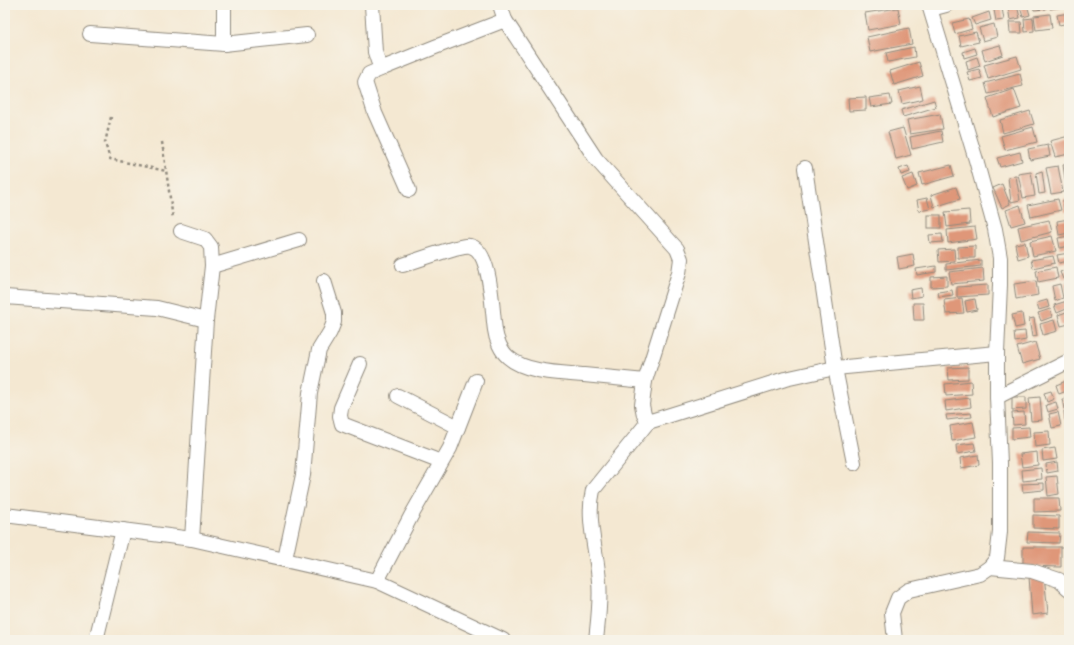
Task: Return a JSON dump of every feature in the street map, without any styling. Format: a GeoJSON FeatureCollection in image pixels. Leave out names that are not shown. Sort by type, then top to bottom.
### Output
{"type":"FeatureCollection","features":[{"type":"Feature","properties":{"kind":"street"},"geometry":{"type":"LineString","coordinates":[[224,5],[224,44]]}},
{"type":"Feature","properties":{"kind":"street"},"geometry":{"type":"LineString","coordinates":[[372,5],[375,52],[378,61],[383,68]]}},
{"type":"Feature","properties":{"kind":"street"},"geometry":{"type":"LineString","coordinates":[[500,5],[505,20],[596,159],[677,250],[681,259],[679,273],[645,380],[642,405],[644,415],[648,422]]}},
{"type":"Feature","properties":{"kind":"street"},"geometry":{"type":"LineString","coordinates":[[895,640],[892,612],[898,598],[909,590],[980,574],[990,567],[997,558],[1000,532],[997,353],[1000,258],[995,229],[930,7],[946,5]]}},
{"type":"Feature","properties":{"kind":"street"},"geometry":{"type":"LineString","coordinates":[[409,190],[375,112],[365,82],[369,74],[435,46],[505,20]]}},
{"type":"Feature","properties":{"kind":"street"},"geometry":{"type":"LineString","coordinates":[[90,34],[224,44],[308,36]]}},
{"type":"Feature","properties":{"kind":"street"},"geometry":{"type":"LineString","coordinates":[[805,168],[835,368],[854,463]]}},
{"type":"Feature","properties":{"kind":"street"},"geometry":{"type":"LineString","coordinates":[[181,231],[205,239],[211,247],[212,266],[206,320],[192,539]]}},
{"type":"Feature","properties":{"kind":"street"},"geometry":{"type":"LineString","coordinates":[[212,266],[299,240]]}},
{"type":"Feature","properties":{"kind":"street"},"geometry":{"type":"LineString","coordinates":[[403,265],[462,246],[470,246],[478,250],[482,257],[491,288],[495,331],[500,346],[508,357],[522,366],[544,371],[645,380]]}},
{"type":"Feature","properties":{"kind":"street"},"geometry":{"type":"LineString","coordinates":[[285,560],[304,475],[310,393],[320,350],[334,322],[334,313],[324,281]]}},
{"type":"Feature","properties":{"kind":"street"},"geometry":{"type":"LineString","coordinates":[[5,297],[157,308],[206,320]]}},
{"type":"Feature","properties":{"kind":"street"},"geometry":{"type":"LineString","coordinates":[[596,640],[600,583],[591,512],[591,500],[594,490],[648,422],[785,379],[835,368],[997,353]]}},
{"type":"Feature","properties":{"kind":"street"},"geometry":{"type":"LineString","coordinates":[[997,397],[1069,361]]}},
{"type":"Feature","properties":{"kind":"street"},"geometry":{"type":"LineString","coordinates":[[360,364],[341,408],[340,416],[342,424],[441,462]]}},
{"type":"Feature","properties":{"kind":"street"},"geometry":{"type":"LineString","coordinates":[[377,581],[411,516],[450,448],[476,381]]}},
{"type":"Feature","properties":{"kind":"street"},"geometry":{"type":"LineString","coordinates":[[398,396],[458,427]]}},
{"type":"Feature","properties":{"kind":"street"},"geometry":{"type":"LineString","coordinates":[[5,515],[192,539],[377,581],[503,640]]}},
{"type":"Feature","properties":{"kind":"street"},"geometry":{"type":"LineString","coordinates":[[96,640],[123,530]]}},
{"type":"Feature","properties":{"kind":"street"},"geometry":{"type":"LineString","coordinates":[[990,567],[1032,572],[1059,580],[1069,589]]}},
{"type":"Feature","properties":{"kind":"path"},"geometry":{"type":"LineString","coordinates":[[111,116],[105,143],[110,159],[166,171]]}},
{"type":"Feature","properties":{"kind":"path"},"geometry":{"type":"LineString","coordinates":[[162,142],[173,217],[176,226],[181,231]]}},
{"type":"Feature","properties":{"kind":"building"},"geometry":{"type":"Polygon","coordinates":[[[1017,5],[1020,18],[1010,20],[1008,6],[1017,5]]]}},
{"type":"Feature","properties":{"kind":"building"},"geometry":{"type":"Polygon","coordinates":[[[1027,5],[1030,15],[1023,17],[1020,7],[1027,5]]]}},
{"type":"Feature","properties":{"kind":"building"},"geometry":{"type":"Polygon","coordinates":[[[1033,5],[1046,5],[1046,9],[1034,10],[1033,5]]]}},
{"type":"Feature","properties":{"kind":"building"},"geometry":{"type":"Polygon","coordinates":[[[1050,5],[1069,5],[1069,6],[1050,9],[1050,5]]]}},
{"type":"Feature","properties":{"kind":"building"},"geometry":{"type":"Polygon","coordinates":[[[898,8],[901,24],[868,30],[865,13],[898,8]]]}},
{"type":"Feature","properties":{"kind":"building"},"geometry":{"type":"Polygon","coordinates":[[[1002,8],[1004,20],[996,21],[994,10],[1002,8]]]}},
{"type":"Feature","properties":{"kind":"building"},"geometry":{"type":"Polygon","coordinates":[[[989,12],[991,20],[975,25],[972,18],[989,12]]]}},
{"type":"Feature","properties":{"kind":"building"},"geometry":{"type":"Polygon","coordinates":[[[1069,13],[1069,23],[1059,25],[1057,15],[1069,13]]]}},
{"type":"Feature","properties":{"kind":"building"},"geometry":{"type":"Polygon","coordinates":[[[1050,14],[1052,28],[1036,30],[1034,16],[1050,14]]]}},
{"type":"Feature","properties":{"kind":"building"},"geometry":{"type":"Polygon","coordinates":[[[1033,18],[1034,31],[1025,32],[1024,19],[1033,18]]]}},
{"type":"Feature","properties":{"kind":"building"},"geometry":{"type":"Polygon","coordinates":[[[969,19],[972,29],[955,34],[952,23],[969,19]]]}},
{"type":"Feature","properties":{"kind":"building"},"geometry":{"type":"Polygon","coordinates":[[[1009,22],[1021,22],[1022,33],[1010,33],[1009,22]]]}},
{"type":"Feature","properties":{"kind":"building"},"geometry":{"type":"Polygon","coordinates":[[[994,24],[997,37],[983,41],[979,28],[994,24]]]}},
{"type":"Feature","properties":{"kind":"building"},"geometry":{"type":"Polygon","coordinates":[[[909,28],[912,44],[870,52],[867,37],[909,28]]]}},
{"type":"Feature","properties":{"kind":"building"},"geometry":{"type":"Polygon","coordinates":[[[976,32],[979,42],[961,46],[959,36],[976,32]]]}},
{"type":"Feature","properties":{"kind":"building"},"geometry":{"type":"Polygon","coordinates":[[[1000,45],[1003,55],[985,61],[982,50],[1000,45]]]}},
{"type":"Feature","properties":{"kind":"building"},"geometry":{"type":"Polygon","coordinates":[[[914,47],[915,57],[888,62],[886,53],[914,47]]]}},
{"type":"Feature","properties":{"kind":"building"},"geometry":{"type":"Polygon","coordinates":[[[975,48],[977,54],[964,58],[963,52],[975,48]]]}},
{"type":"Feature","properties":{"kind":"building"},"geometry":{"type":"Polygon","coordinates":[[[1017,56],[1021,69],[988,79],[984,65],[1017,56]]]}},
{"type":"Feature","properties":{"kind":"building"},"geometry":{"type":"Polygon","coordinates":[[[977,57],[980,66],[968,70],[966,61],[977,57]]]}},
{"type":"Feature","properties":{"kind":"building"},"geometry":{"type":"Polygon","coordinates":[[[919,62],[923,76],[894,85],[890,71],[919,62]]]}},
{"type":"Feature","properties":{"kind":"building"},"geometry":{"type":"Polygon","coordinates":[[[979,69],[982,78],[970,81],[967,72],[979,69]]]}},
{"type":"Feature","properties":{"kind":"building"},"geometry":{"type":"Polygon","coordinates":[[[1020,74],[1023,86],[988,94],[985,83],[1020,74]]]}},
{"type":"Feature","properties":{"kind":"building"},"geometry":{"type":"Polygon","coordinates":[[[920,86],[923,99],[902,104],[899,91],[920,86]]]}},
{"type":"Feature","properties":{"kind":"building"},"geometry":{"type":"Polygon","coordinates":[[[1014,89],[1021,108],[993,117],[987,98],[1014,89]]]}},
{"type":"Feature","properties":{"kind":"building"},"geometry":{"type":"Polygon","coordinates":[[[890,95],[892,104],[871,107],[869,98],[890,95]]]}},
{"type":"Feature","properties":{"kind":"building"},"geometry":{"type":"Polygon","coordinates":[[[866,97],[866,110],[849,111],[848,98],[866,97]]]}},
{"type":"Feature","properties":{"kind":"building"},"geometry":{"type":"Polygon","coordinates":[[[934,100],[936,107],[903,117],[901,110],[934,100]]]}},
{"type":"Feature","properties":{"kind":"building"},"geometry":{"type":"Polygon","coordinates":[[[1030,111],[1034,124],[1003,133],[1000,120],[1030,111]]]}},
{"type":"Feature","properties":{"kind":"building"},"geometry":{"type":"Polygon","coordinates":[[[940,114],[943,129],[910,134],[907,120],[940,114]]]}},
{"type":"Feature","properties":{"kind":"building"},"geometry":{"type":"Polygon","coordinates":[[[1033,127],[1037,142],[1005,150],[1001,136],[1033,127]]]}},
{"type":"Feature","properties":{"kind":"building"},"geometry":{"type":"Polygon","coordinates":[[[903,128],[911,155],[896,159],[888,132],[903,128]]]}},
{"type":"Feature","properties":{"kind":"building"},"geometry":{"type":"Polygon","coordinates":[[[941,131],[943,142],[912,149],[910,137],[941,131]]]}},
{"type":"Feature","properties":{"kind":"building"},"geometry":{"type":"Polygon","coordinates":[[[1069,136],[1069,154],[1055,157],[1050,141],[1069,136]]]}},
{"type":"Feature","properties":{"kind":"building"},"geometry":{"type":"Polygon","coordinates":[[[1048,145],[1050,156],[1030,160],[1028,149],[1048,145]]]}},
{"type":"Feature","properties":{"kind":"building"},"geometry":{"type":"Polygon","coordinates":[[[1020,152],[1022,161],[1000,167],[997,158],[1020,152]]]}},
{"type":"Feature","properties":{"kind":"building"},"geometry":{"type":"Polygon","coordinates":[[[1069,164],[1069,192],[1067,192],[1063,165],[1069,164]]]}},
{"type":"Feature","properties":{"kind":"building"},"geometry":{"type":"Polygon","coordinates":[[[951,165],[954,176],[922,185],[919,173],[951,165]]]}},
{"type":"Feature","properties":{"kind":"building"},"geometry":{"type":"Polygon","coordinates":[[[908,166],[910,172],[901,175],[899,169],[908,166]]]}},
{"type":"Feature","properties":{"kind":"building"},"geometry":{"type":"Polygon","coordinates":[[[1058,166],[1063,192],[1051,194],[1046,168],[1058,166]]]}},
{"type":"Feature","properties":{"kind":"building"},"geometry":{"type":"Polygon","coordinates":[[[1042,171],[1045,193],[1039,194],[1036,173],[1042,171]]]}},
{"type":"Feature","properties":{"kind":"building"},"geometry":{"type":"Polygon","coordinates":[[[1031,172],[1035,196],[1023,198],[1018,174],[1031,172]]]}},
{"type":"Feature","properties":{"kind":"building"},"geometry":{"type":"Polygon","coordinates":[[[913,174],[917,186],[907,190],[902,178],[913,174]]]}},
{"type":"Feature","properties":{"kind":"building"},"geometry":{"type":"Polygon","coordinates":[[[1016,176],[1020,200],[1011,202],[1008,177],[1016,176]]]}},
{"type":"Feature","properties":{"kind":"building"},"geometry":{"type":"Polygon","coordinates":[[[1002,184],[1010,204],[1002,208],[993,188],[1002,184]]]}},
{"type":"Feature","properties":{"kind":"building"},"geometry":{"type":"Polygon","coordinates":[[[956,187],[960,199],[934,207],[931,195],[956,187]]]}},
{"type":"Feature","properties":{"kind":"building"},"geometry":{"type":"Polygon","coordinates":[[[927,198],[930,209],[919,211],[917,200],[927,198]]]}},
{"type":"Feature","properties":{"kind":"building"},"geometry":{"type":"Polygon","coordinates":[[[1069,198],[1069,211],[1065,212],[1063,200],[1069,198]]]}},
{"type":"Feature","properties":{"kind":"building"},"geometry":{"type":"Polygon","coordinates":[[[1058,199],[1061,210],[1031,217],[1028,205],[1058,199]]]}},
{"type":"Feature","properties":{"kind":"building"},"geometry":{"type":"Polygon","coordinates":[[[1020,205],[1025,222],[1011,226],[1006,210],[1020,205]]]}},
{"type":"Feature","properties":{"kind":"building"},"geometry":{"type":"Polygon","coordinates":[[[969,210],[970,224],[947,227],[945,212],[969,210]]]}},
{"type":"Feature","properties":{"kind":"building"},"geometry":{"type":"Polygon","coordinates":[[[928,215],[941,215],[941,228],[928,228],[928,215]]]}},
{"type":"Feature","properties":{"kind":"building"},"geometry":{"type":"Polygon","coordinates":[[[1069,219],[1069,233],[1059,235],[1057,221],[1069,219]]]}},
{"type":"Feature","properties":{"kind":"building"},"geometry":{"type":"Polygon","coordinates":[[[1049,220],[1052,232],[1021,240],[1018,227],[1049,220]]]}},
{"type":"Feature","properties":{"kind":"building"},"geometry":{"type":"Polygon","coordinates":[[[975,227],[977,239],[948,243],[947,230],[975,227]]]}},
{"type":"Feature","properties":{"kind":"building"},"geometry":{"type":"Polygon","coordinates":[[[942,234],[943,242],[930,243],[929,235],[942,234]]]}},
{"type":"Feature","properties":{"kind":"building"},"geometry":{"type":"Polygon","coordinates":[[[1052,236],[1056,251],[1033,256],[1030,241],[1052,236]]]}},
{"type":"Feature","properties":{"kind":"building"},"geometry":{"type":"Polygon","coordinates":[[[1069,236],[1069,246],[1060,248],[1058,238],[1069,236]]]}},
{"type":"Feature","properties":{"kind":"building"},"geometry":{"type":"Polygon","coordinates":[[[1025,242],[1028,256],[1018,259],[1015,244],[1025,242]]]}},
{"type":"Feature","properties":{"kind":"building"},"geometry":{"type":"Polygon","coordinates":[[[975,246],[975,258],[958,258],[958,247],[975,246]]]}},
{"type":"Feature","properties":{"kind":"building"},"geometry":{"type":"Polygon","coordinates":[[[954,249],[955,261],[939,262],[938,250],[954,249]]]}},
{"type":"Feature","properties":{"kind":"building"},"geometry":{"type":"Polygon","coordinates":[[[1069,253],[1069,261],[1059,263],[1057,255],[1069,253]]]}},
{"type":"Feature","properties":{"kind":"building"},"geometry":{"type":"Polygon","coordinates":[[[913,254],[915,266],[899,269],[897,257],[913,254]]]}},
{"type":"Feature","properties":{"kind":"building"},"geometry":{"type":"Polygon","coordinates":[[[1053,256],[1055,263],[1033,268],[1031,260],[1053,256]]]}},
{"type":"Feature","properties":{"kind":"building"},"geometry":{"type":"Polygon","coordinates":[[[981,260],[981,266],[946,270],[946,264],[981,260]]]}},
{"type":"Feature","properties":{"kind":"building"},"geometry":{"type":"Polygon","coordinates":[[[936,266],[936,272],[917,275],[916,269],[936,266]]]}},
{"type":"Feature","properties":{"kind":"building"},"geometry":{"type":"Polygon","coordinates":[[[1056,267],[1058,278],[1038,282],[1036,271],[1056,267]]]}},
{"type":"Feature","properties":{"kind":"building"},"geometry":{"type":"Polygon","coordinates":[[[983,268],[984,281],[951,284],[949,272],[983,268]]]}},
{"type":"Feature","properties":{"kind":"building"},"geometry":{"type":"Polygon","coordinates":[[[1069,268],[1069,277],[1063,279],[1060,272],[1069,268]]]}},
{"type":"Feature","properties":{"kind":"building"},"geometry":{"type":"Polygon","coordinates":[[[947,276],[947,286],[931,287],[931,277],[947,276]]]}},
{"type":"Feature","properties":{"kind":"building"},"geometry":{"type":"Polygon","coordinates":[[[1036,281],[1038,295],[1016,299],[1014,284],[1036,281]]]}},
{"type":"Feature","properties":{"kind":"building"},"geometry":{"type":"Polygon","coordinates":[[[1069,282],[1069,299],[1064,283],[1069,282]]]}},
{"type":"Feature","properties":{"kind":"building"},"geometry":{"type":"Polygon","coordinates":[[[1060,284],[1063,298],[1055,301],[1052,286],[1060,284]]]}},
{"type":"Feature","properties":{"kind":"building"},"geometry":{"type":"Polygon","coordinates":[[[988,285],[988,295],[957,297],[957,287],[988,285]]]}},
{"type":"Feature","properties":{"kind":"building"},"geometry":{"type":"Polygon","coordinates":[[[921,288],[922,296],[911,298],[910,290],[921,288]]]}},
{"type":"Feature","properties":{"kind":"building"},"geometry":{"type":"Polygon","coordinates":[[[952,290],[953,295],[939,297],[938,292],[952,290]]]}},
{"type":"Feature","properties":{"kind":"building"},"geometry":{"type":"Polygon","coordinates":[[[962,298],[964,313],[946,314],[944,300],[962,298]]]}},
{"type":"Feature","properties":{"kind":"building"},"geometry":{"type":"Polygon","coordinates":[[[975,299],[977,310],[967,312],[965,301],[975,299]]]}},
{"type":"Feature","properties":{"kind":"building"},"geometry":{"type":"Polygon","coordinates":[[[1047,300],[1049,307],[1039,310],[1037,303],[1047,300]]]}},
{"type":"Feature","properties":{"kind":"building"},"geometry":{"type":"Polygon","coordinates":[[[1067,301],[1069,308],[1057,313],[1054,305],[1067,301]]]}},
{"type":"Feature","properties":{"kind":"building"},"geometry":{"type":"Polygon","coordinates":[[[913,303],[923,303],[924,320],[914,320],[913,303]]]}},
{"type":"Feature","properties":{"kind":"building"},"geometry":{"type":"Polygon","coordinates":[[[1050,309],[1052,317],[1041,321],[1038,313],[1050,309]]]}},
{"type":"Feature","properties":{"kind":"building"},"geometry":{"type":"Polygon","coordinates":[[[1069,311],[1069,324],[1061,326],[1058,315],[1069,311]]]}},
{"type":"Feature","properties":{"kind":"building"},"geometry":{"type":"Polygon","coordinates":[[[1022,313],[1024,326],[1015,328],[1012,315],[1022,313]]]}},
{"type":"Feature","properties":{"kind":"building"},"geometry":{"type":"Polygon","coordinates":[[[1034,318],[1037,336],[1032,337],[1029,319],[1034,318]]]}},
{"type":"Feature","properties":{"kind":"building"},"geometry":{"type":"Polygon","coordinates":[[[1054,320],[1057,331],[1043,335],[1040,324],[1054,320]]]}},
{"type":"Feature","properties":{"kind":"building"},"geometry":{"type":"Polygon","coordinates":[[[1025,331],[1026,340],[1015,342],[1014,332],[1025,331]]]}},
{"type":"Feature","properties":{"kind":"building"},"geometry":{"type":"Polygon","coordinates":[[[1035,342],[1040,359],[1022,364],[1017,347],[1035,342]]]}},
{"type":"Feature","properties":{"kind":"building"},"geometry":{"type":"Polygon","coordinates":[[[968,367],[968,379],[949,380],[948,368],[968,367]]]}},
{"type":"Feature","properties":{"kind":"building"},"geometry":{"type":"Polygon","coordinates":[[[971,381],[972,394],[946,396],[945,384],[971,381]]]}},
{"type":"Feature","properties":{"kind":"building"},"geometry":{"type":"Polygon","coordinates":[[[1066,381],[1069,390],[1059,394],[1056,385],[1066,381]]]}},
{"type":"Feature","properties":{"kind":"building"},"geometry":{"type":"Polygon","coordinates":[[[1051,391],[1054,399],[1047,402],[1044,393],[1051,391]]]}},
{"type":"Feature","properties":{"kind":"building"},"geometry":{"type":"Polygon","coordinates":[[[1012,397],[1026,397],[1026,409],[1012,410],[1012,397]]]}},
{"type":"Feature","properties":{"kind":"building"},"geometry":{"type":"Polygon","coordinates":[[[1040,397],[1042,420],[1031,421],[1029,398],[1040,397]]]}},
{"type":"Feature","properties":{"kind":"building"},"geometry":{"type":"Polygon","coordinates":[[[970,398],[971,407],[946,411],[945,401],[970,398]]]}},
{"type":"Feature","properties":{"kind":"building"},"geometry":{"type":"Polygon","coordinates":[[[1069,398],[1069,408],[1064,409],[1062,399],[1069,398]]]}},
{"type":"Feature","properties":{"kind":"building"},"geometry":{"type":"Polygon","coordinates":[[[1056,402],[1058,409],[1048,412],[1046,405],[1056,402]]]}},
{"type":"Feature","properties":{"kind":"building"},"geometry":{"type":"Polygon","coordinates":[[[1064,411],[1069,411],[1069,420],[1065,420],[1064,411]]]}},
{"type":"Feature","properties":{"kind":"building"},"geometry":{"type":"Polygon","coordinates":[[[1024,412],[1025,424],[1013,425],[1012,413],[1024,412]]]}},
{"type":"Feature","properties":{"kind":"building"},"geometry":{"type":"Polygon","coordinates":[[[1058,412],[1061,426],[1052,428],[1049,414],[1058,412]]]}},
{"type":"Feature","properties":{"kind":"building"},"geometry":{"type":"Polygon","coordinates":[[[971,413],[972,417],[947,420],[946,415],[971,413]]]}},
{"type":"Feature","properties":{"kind":"building"},"geometry":{"type":"Polygon","coordinates":[[[973,422],[976,437],[952,441],[950,426],[973,422]]]}},
{"type":"Feature","properties":{"kind":"building"},"geometry":{"type":"Polygon","coordinates":[[[1029,427],[1030,437],[1012,439],[1012,428],[1029,427]]]}},
{"type":"Feature","properties":{"kind":"building"},"geometry":{"type":"Polygon","coordinates":[[[1049,431],[1050,445],[1035,447],[1034,432],[1049,431]]]}},
{"type":"Feature","properties":{"kind":"building"},"geometry":{"type":"Polygon","coordinates":[[[974,443],[976,451],[957,454],[956,445],[974,443]]]}},
{"type":"Feature","properties":{"kind":"building"},"geometry":{"type":"Polygon","coordinates":[[[1055,448],[1057,459],[1043,461],[1042,450],[1055,448]]]}},
{"type":"Feature","properties":{"kind":"building"},"geometry":{"type":"Polygon","coordinates":[[[1037,452],[1038,465],[1022,467],[1020,454],[1037,452]]]}},
{"type":"Feature","properties":{"kind":"building"},"geometry":{"type":"Polygon","coordinates":[[[978,455],[979,465],[961,468],[960,458],[978,455]]]}},
{"type":"Feature","properties":{"kind":"building"},"geometry":{"type":"Polygon","coordinates":[[[1057,462],[1058,471],[1047,473],[1046,464],[1057,462]]]}},
{"type":"Feature","properties":{"kind":"building"},"geometry":{"type":"Polygon","coordinates":[[[1041,468],[1042,479],[1023,481],[1022,470],[1041,468]]]}},
{"type":"Feature","properties":{"kind":"building"},"geometry":{"type":"Polygon","coordinates":[[[1057,476],[1059,494],[1048,496],[1046,477],[1057,476]]]}},
{"type":"Feature","properties":{"kind":"building"},"geometry":{"type":"Polygon","coordinates":[[[1044,483],[1044,490],[1023,492],[1022,484],[1044,483]]]}},
{"type":"Feature","properties":{"kind":"building"},"geometry":{"type":"Polygon","coordinates":[[[1034,498],[1059,498],[1060,511],[1034,512],[1034,498]]]}},
{"type":"Feature","properties":{"kind":"building"},"geometry":{"type":"Polygon","coordinates":[[[1033,515],[1059,516],[1059,529],[1033,528],[1033,515]]]}},
{"type":"Feature","properties":{"kind":"building"},"geometry":{"type":"Polygon","coordinates":[[[1028,532],[1060,533],[1059,543],[1027,542],[1028,532]]]}},
{"type":"Feature","properties":{"kind":"building"},"geometry":{"type":"Polygon","coordinates":[[[1023,547],[1061,547],[1061,567],[1023,566],[1023,547]]]}},
{"type":"Feature","properties":{"kind":"building"},"geometry":{"type":"Polygon","coordinates":[[[1044,575],[1048,613],[1032,615],[1029,577],[1044,575]]]}}]}
